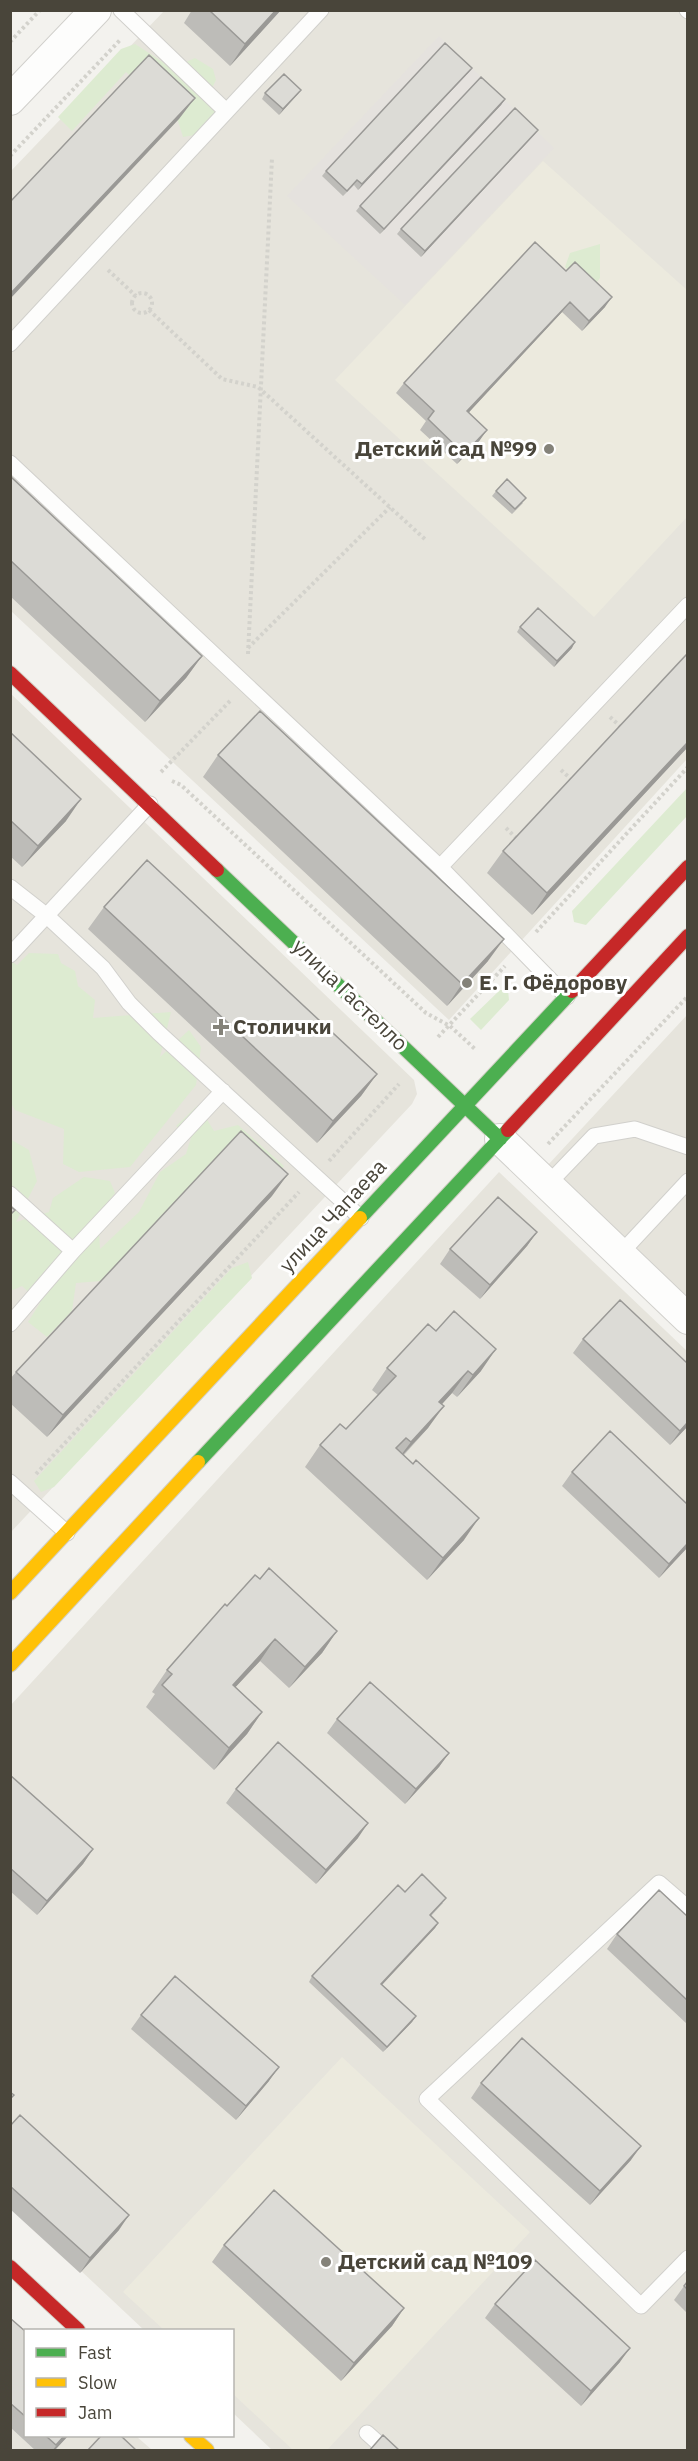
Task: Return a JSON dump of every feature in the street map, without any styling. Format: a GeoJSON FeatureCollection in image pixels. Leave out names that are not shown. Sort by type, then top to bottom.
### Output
{"type":"FeatureCollection","features":[{"type":"Feature","properties":{"kind":"street"},"geometry":{"type":"LineString","coordinates":[[10,100],[96,10]]}},
{"type":"Feature","properties":{"kind":"street","name":"улица Гастелло"},"geometry":{"type":"LineString","coordinates":[[10,673],[417,1058],[687,1319]]}},
{"type":"Feature","properties":{"kind":"street","name":"улица Чапаева"},"geometry":{"type":"LineString","coordinates":[[10,1593],[687,867]]}},
{"type":"Feature","properties":{"kind":"street"},"geometry":{"type":"LineString","coordinates":[[10,1665],[687,936]]}},
{"type":"Feature","properties":{"kind":"street"},"geometry":{"type":"LineString","coordinates":[[10,2267],[76,2329]]}},
{"type":"Feature","properties":{"kind":"street"},"geometry":{"type":"LineString","coordinates":[[192,2437],[207,2451]]}},
{"type":"Feature","properties":{"kind":"lane"},"geometry":{"type":"LineString","coordinates":[[121,10],[226,111]]}},
{"type":"Feature","properties":{"kind":"lane"},"geometry":{"type":"LineString","coordinates":[[10,344],[321,10]]}},
{"type":"Feature","properties":{"kind":"lane"},"geometry":{"type":"LineString","coordinates":[[10,463],[440,867],[567,997]]}},
{"type":"Feature","properties":{"kind":"lane"},"geometry":{"type":"LineString","coordinates":[[440,867],[687,605]]}},
{"type":"Feature","properties":{"kind":"lane"},"geometry":{"type":"LineString","coordinates":[[10,955],[150,804]]}},
{"type":"Feature","properties":{"kind":"lane"},"geometry":{"type":"LineString","coordinates":[[10,887],[47,916],[103,968],[129,1003],[159,1034],[361,1218]]}},
{"type":"Feature","properties":{"kind":"lane"},"geometry":{"type":"LineString","coordinates":[[10,1324],[73,1251],[223,1091]]}},
{"type":"Feature","properties":{"kind":"lane"},"geometry":{"type":"LineString","coordinates":[[547,1185],[594,1136],[635,1129],[687,1147]]}},
{"type":"Feature","properties":{"kind":"lane"},"geometry":{"type":"LineString","coordinates":[[620,1254],[687,1181]]}},
{"type":"Feature","properties":{"kind":"lane"},"geometry":{"type":"LineString","coordinates":[[10,1194],[73,1251]]}},
{"type":"Feature","properties":{"kind":"lane"},"geometry":{"type":"LineString","coordinates":[[15,1486],[67,1533]]}},
{"type":"Feature","properties":{"kind":"lane"},"geometry":{"type":"LineString","coordinates":[[687,1908],[660,1883],[427,2099],[641,2306],[687,2258]]}},
{"type":"Feature","properties":{"kind":"lane"},"geometry":{"type":"LineString","coordinates":[[367,2433],[386,2451]]}},
{"type":"Feature","properties":{"kind":"path"},"geometry":{"type":"LineString","coordinates":[[10,42],[40,10]]}},
{"type":"Feature","properties":{"kind":"path"},"geometry":{"type":"LineString","coordinates":[[10,156],[136,24]]}},
{"type":"Feature","properties":{"kind":"path"},"geometry":{"type":"LineString","coordinates":[[272,158],[246,685],[158,775],[181,785],[426,1013],[450,1026],[498,1070]]}},
{"type":"Feature","properties":{"kind":"path"},"geometry":{"type":"LineString","coordinates":[[92,256],[136,296]]}},
{"type":"Feature","properties":{"kind":"path"},"geometry":{"type":"LineString","coordinates":[[144,293],[150,297],[152,304],[149,310],[144,313],[134,309],[132,304],[136,296],[144,293]]}},
{"type":"Feature","properties":{"kind":"path"},"geometry":{"type":"LineString","coordinates":[[149,310],[222,379],[258,387],[427,541]]}},
{"type":"Feature","properties":{"kind":"path"},"geometry":{"type":"LineString","coordinates":[[248,649],[390,507]]}},
{"type":"Feature","properties":{"kind":"path"},"geometry":{"type":"LineString","coordinates":[[15,1486],[315,1176],[394,1091],[417,1058],[450,1026],[687,767]]}},
{"type":"Feature","properties":{"kind":"path"},"geometry":{"type":"LineString","coordinates":[[534,1103],[562,1129]]}},
{"type":"Feature","properties":{"kind":"shaded area"},"geometry":{"type":"Polygon","coordinates":[[[164,11],[687,11],[687,759],[449,1020],[11,611],[10,172],[164,11]]]}},
{"type":"Feature","properties":{"kind":"shaded area"},"geometry":{"type":"Polygon","coordinates":[[[439,36],[554,148],[405,305],[287,196],[439,36]]]}},
{"type":"Feature","properties":{"kind":"shaded area","name":"Детский сад №99"},"geometry":{"type":"Polygon","coordinates":[[[543,161],[687,290],[687,517],[594,617],[335,380],[543,161]]]}},
{"type":"Feature","properties":{"kind":"shaded area"},"geometry":{"type":"Polygon","coordinates":[[[10,693],[414,1080],[417,1094],[412,1104],[11,1532],[10,693]]]}},
{"type":"Feature","properties":{"kind":"shaded area"},"geometry":{"type":"Polygon","coordinates":[[[687,1015],[687,1314],[547,1166],[687,1015]]]}},
{"type":"Feature","properties":{"kind":"shaded area"},"geometry":{"type":"Polygon","coordinates":[[[499,1172],[687,1351],[687,2450],[272,2450],[234,2414],[234,2329],[143,2329],[11,2205],[10,1706],[499,1172]]]}},
{"type":"Feature","properties":{"kind":"shaded area","name":"Детский сад №109"},"geometry":{"type":"Polygon","coordinates":[[[342,2057],[530,2232],[327,2450],[293,2450],[234,2395],[234,2329],[163,2329],[123,2292],[342,2057]]]}},
{"type":"Feature","properties":{"kind":"shaded area"},"geometry":{"type":"Polygon","coordinates":[[[10,2320],[24,2422],[24,2437],[137,2437],[152,2450],[11,2450],[10,2320]]]}},
{"type":"Feature","properties":{"kind":"green space"},"geometry":{"type":"Polygon","coordinates":[[[135,44],[172,68],[195,58],[213,69],[216,80],[207,98],[221,101],[218,131],[183,137],[178,121],[126,72],[72,131],[58,117],[121,49],[135,44]]]}},
{"type":"Feature","properties":{"kind":"green space"},"geometry":{"type":"Polygon","coordinates":[[[600,244],[600,278],[590,291],[565,267],[570,253],[600,244]]]}},
{"type":"Feature","properties":{"kind":"green space"},"geometry":{"type":"Polygon","coordinates":[[[687,788],[687,816],[586,925],[574,922],[572,911],[687,788]]]}},
{"type":"Feature","properties":{"kind":"green space"},"geometry":{"type":"Polygon","coordinates":[[[29,953],[58,954],[61,963],[75,971],[78,986],[95,1000],[93,1018],[171,1012],[160,1057],[189,1030],[201,1047],[196,1085],[130,1167],[79,1172],[63,1164],[64,1129],[15,1110],[11,1103],[11,961],[17,965],[29,953]]]}},
{"type":"Feature","properties":{"kind":"green space"},"geometry":{"type":"Polygon","coordinates":[[[500,990],[508,990],[509,1000],[481,1030],[470,1019],[500,990]]]}},
{"type":"Feature","properties":{"kind":"green space"},"geometry":{"type":"Polygon","coordinates":[[[198,1105],[214,1131],[238,1125],[284,1166],[272,1182],[101,1281],[76,1283],[72,1311],[47,1337],[28,1322],[40,1303],[22,1286],[13,1290],[11,1288],[10,1139],[29,1150],[37,1181],[16,1222],[49,1212],[53,1198],[84,1177],[110,1181],[115,1193],[98,1215],[100,1249],[139,1212],[160,1172],[186,1154],[191,1138],[176,1126],[198,1105]]]}},
{"type":"Feature","properties":{"kind":"green space"},"geometry":{"type":"Polygon","coordinates":[[[248,1262],[252,1278],[54,1487],[41,1492],[34,1481],[232,1268],[248,1262]]]}},
{"type":"Feature","properties":{"kind":"building"},"geometry":{"type":"Polygon","coordinates":[[[209,10],[276,10],[245,44],[209,10]]]}},
{"type":"Feature","properties":{"kind":"building"},"geometry":{"type":"Polygon","coordinates":[[[445,43],[472,68],[362,184],[357,180],[347,191],[326,171],[445,43]]]}},
{"type":"Feature","properties":{"kind":"building"},"geometry":{"type":"Polygon","coordinates":[[[149,55],[195,98],[10,294],[10,202],[149,55]]]}},
{"type":"Feature","properties":{"kind":"building"},"geometry":{"type":"Polygon","coordinates":[[[284,74],[301,90],[283,109],[265,93],[284,74]]]}},
{"type":"Feature","properties":{"kind":"building"},"geometry":{"type":"Polygon","coordinates":[[[481,77],[505,99],[384,229],[360,206],[481,77]]]}},
{"type":"Feature","properties":{"kind":"building"},"geometry":{"type":"Polygon","coordinates":[[[515,108],[538,130],[425,251],[401,229],[515,108]]]}},
{"type":"Feature","properties":{"kind":"building"},"geometry":{"type":"Polygon","coordinates":[[[535,242],[566,271],[575,262],[612,297],[589,321],[570,302],[467,411],[487,430],[464,454],[428,419],[434,411],[404,383],[535,242]]]}},
{"type":"Feature","properties":{"kind":"building"},"geometry":{"type":"Polygon","coordinates":[[[10,476],[202,656],[160,701],[10,560],[10,476]]]}},
{"type":"Feature","properties":{"kind":"building"},"geometry":{"type":"Polygon","coordinates":[[[507,479],[526,498],[515,509],[496,491],[507,479]]]}},
{"type":"Feature","properties":{"kind":"building"},"geometry":{"type":"Polygon","coordinates":[[[538,608],[575,642],[557,661],[520,627],[538,608]]]}},
{"type":"Feature","properties":{"kind":"building"},"geometry":{"type":"Polygon","coordinates":[[[687,654],[687,743],[547,893],[503,851],[687,654]]]}},
{"type":"Feature","properties":{"kind":"building"},"geometry":{"type":"Polygon","coordinates":[[[260,711],[504,939],[462,984],[218,755],[260,711]]]}},
{"type":"Feature","properties":{"kind":"building"},"geometry":{"type":"Polygon","coordinates":[[[10,732],[81,799],[38,846],[10,820],[10,732]]]}},
{"type":"Feature","properties":{"kind":"building"},"geometry":{"type":"Polygon","coordinates":[[[147,860],[377,1074],[333,1121],[104,907],[147,860]]]}},
{"type":"Feature","properties":{"kind":"building"},"geometry":{"type":"Polygon","coordinates":[[[241,1131],[288,1174],[63,1415],[16,1372],[241,1131]]]}},
{"type":"Feature","properties":{"kind":"building"},"geometry":{"type":"Polygon","coordinates":[[[498,1197],[537,1232],[490,1285],[450,1249],[498,1197]]]}},
{"type":"Feature","properties":{"kind":"building"},"geometry":{"type":"Polygon","coordinates":[[[620,1300],[687,1363],[687,1423],[680,1431],[583,1339],[620,1300]]]}},
{"type":"Feature","properties":{"kind":"building"},"geometry":{"type":"Polygon","coordinates":[[[454,1311],[496,1349],[473,1375],[468,1371],[439,1402],[444,1406],[411,1442],[406,1438],[396,1448],[413,1464],[416,1460],[479,1518],[443,1558],[320,1445],[340,1424],[346,1429],[396,1376],[387,1368],[428,1324],[436,1331],[454,1311]]]}},
{"type":"Feature","properties":{"kind":"building"},"geometry":{"type":"Polygon","coordinates":[[[610,1431],[687,1504],[687,1544],[669,1564],[572,1472],[610,1431]]]}},
{"type":"Feature","properties":{"kind":"building"},"geometry":{"type":"Polygon","coordinates":[[[269,1568],[337,1631],[305,1667],[275,1639],[233,1685],[262,1712],[229,1748],[162,1685],[172,1674],[167,1670],[225,1604],[227,1606],[255,1575],[260,1579],[269,1568]]]}},
{"type":"Feature","properties":{"kind":"building"},"geometry":{"type":"Polygon","coordinates":[[[370,1682],[449,1753],[416,1789],[337,1719],[370,1682]]]}},
{"type":"Feature","properties":{"kind":"building"},"geometry":{"type":"Polygon","coordinates":[[[278,1742],[368,1823],[326,1870],[236,1789],[278,1742]]]}},
{"type":"Feature","properties":{"kind":"building"},"geometry":{"type":"Polygon","coordinates":[[[10,1775],[93,1849],[47,1901],[10,1868],[10,1775]]]}},
{"type":"Feature","properties":{"kind":"building"},"geometry":{"type":"Polygon","coordinates":[[[422,1874],[446,1898],[430,1915],[438,1923],[381,1984],[416,2016],[387,2047],[312,1976],[398,1885],[405,1892],[422,1874]]]}},
{"type":"Feature","properties":{"kind":"building"},"geometry":{"type":"Polygon","coordinates":[[[659,1890],[687,1916],[687,2000],[617,1934],[659,1890]]]}},
{"type":"Feature","properties":{"kind":"building"},"geometry":{"type":"Polygon","coordinates":[[[175,1976],[279,2067],[246,2106],[141,2015],[175,1976]]]}},
{"type":"Feature","properties":{"kind":"building"},"geometry":{"type":"Polygon","coordinates":[[[522,2038],[641,2146],[600,2191],[481,2083],[522,2038]]]}},
{"type":"Feature","properties":{"kind":"building"},"geometry":{"type":"Polygon","coordinates":[[[20,2115],[129,2215],[90,2258],[10,2186],[10,2126],[20,2115]]]}},
{"type":"Feature","properties":{"kind":"building"},"geometry":{"type":"Polygon","coordinates":[[[274,2190],[404,2308],[354,2363],[224,2245],[274,2190]]]}},
{"type":"Feature","properties":{"kind":"building"},"geometry":{"type":"Polygon","coordinates":[[[535,2260],[630,2348],[591,2391],[495,2304],[535,2260]]]}},
{"type":"Feature","properties":{"kind":"building"},"geometry":{"type":"Polygon","coordinates":[[[10,2318],[24,2330],[24,2415],[10,2403],[10,2318]]]}},
{"type":"Feature","properties":{"kind":"building"},"geometry":{"type":"Polygon","coordinates":[[[383,2435],[400,2451],[369,2451],[383,2435]]]}},
{"type":"Feature","properties":{"kind":"building"},"geometry":{"type":"Polygon","coordinates":[[[47,2437],[63,2437],[56,2445],[47,2437]]]}},
{"type":"Feature","properties":{"kind":"building"},"geometry":{"type":"Polygon","coordinates":[[[100,2437],[122,2437],[137,2451],[87,2451],[100,2437]]]}},
{"type":"Feature","properties":{"kind":"traffic: fast"},"geometry":{"type":"LineString","coordinates":[[217,870],[500,1139]]}},
{"type":"Feature","properties":{"kind":"traffic: fast"},"geometry":{"type":"LineString","coordinates":[[360,1218],[572,991]]}},
{"type":"Feature","properties":{"kind":"traffic: fast"},"geometry":{"type":"LineString","coordinates":[[198,1462],[508,1130]]}},
{"type":"Feature","properties":{"kind":"traffic: slow"},"geometry":{"type":"LineString","coordinates":[[10,1593],[360,1218]]}},
{"type":"Feature","properties":{"kind":"traffic: slow"},"geometry":{"type":"LineString","coordinates":[[10,1665],[198,1462]]}},
{"type":"Feature","properties":{"kind":"traffic: slow"},"geometry":{"type":"LineString","coordinates":[[192,2437],[207,2450]]}},
{"type":"Feature","properties":{"kind":"traffic: jam"},"geometry":{"type":"LineString","coordinates":[[10,673],[217,870]]}},
{"type":"Feature","properties":{"kind":"traffic: jam"},"geometry":{"type":"LineString","coordinates":[[572,991],[688,867]]}},
{"type":"Feature","properties":{"kind":"traffic: jam"},"geometry":{"type":"LineString","coordinates":[[508,1130],[688,936]]}},
{"type":"Feature","properties":{"kind":"traffic: jam"},"geometry":{"type":"LineString","coordinates":[[10,2267],[77,2329]]}},
{"type":"Feature","properties":{"kind":"place","name":"Детский сад №99"},"geometry":{"type":"Point","coordinates":[549,449]}},
{"type":"Feature","properties":{"kind":"place","name":"Е. Г. Фёдорову"},"geometry":{"type":"Point","coordinates":[467,983]}},
{"type":"Feature","properties":{"kind":"place","name":"Столички"},"geometry":{"type":"Point","coordinates":[221,1027]}},
{"type":"Feature","properties":{"kind":"place","name":"Детский сад №109"},"geometry":{"type":"Point","coordinates":[326,2262]}}]}
